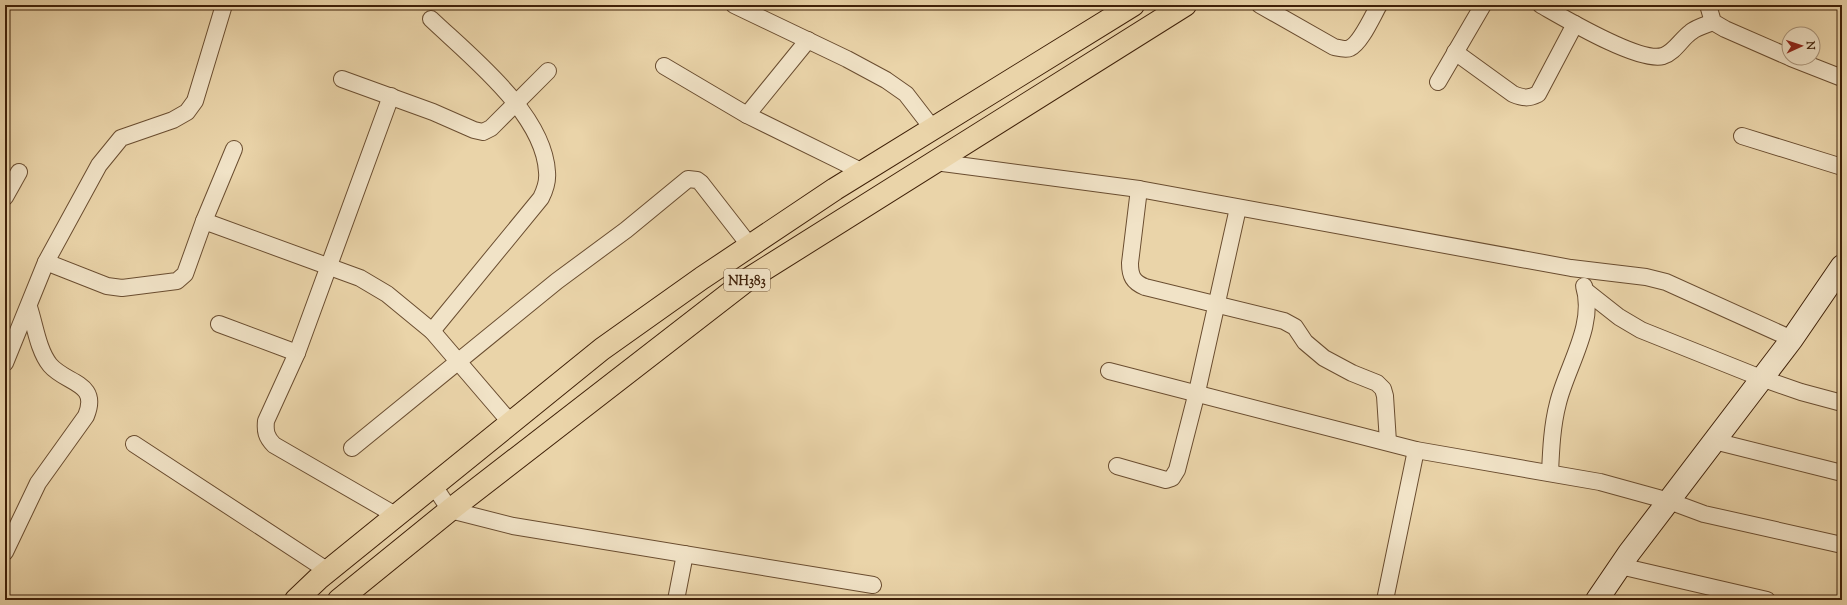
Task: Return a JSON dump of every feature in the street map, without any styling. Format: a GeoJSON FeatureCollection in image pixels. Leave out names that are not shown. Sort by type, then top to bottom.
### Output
{"type":"FeatureCollection","features":[{"type":"Feature","properties":{"kind":"highway","name":"NH383"},"geometry":{"type":"LineString","coordinates":[[296,600],[328,571],[602,349],[702,278],[863,172],[1133,5]]}},
{"type":"Feature","properties":{"kind":"highway","name":"NH383"},"geometry":{"type":"LineString","coordinates":[[339,600],[450,510],[747,280],[1185,5]]}},
{"type":"Feature","properties":{"kind":"street"},"geometry":{"type":"LineString","coordinates":[[5,363],[46,262],[99,165],[121,138],[173,120],[187,112],[195,101],[224,5]]}},
{"type":"Feature","properties":{"kind":"street"},"geometry":{"type":"LineString","coordinates":[[734,5],[848,58],[886,80],[906,94],[933,129]]}},
{"type":"Feature","properties":{"kind":"street"},"geometry":{"type":"LineString","coordinates":[[1260,5],[1334,47],[1350,48],[1357,43],[1379,5]]}},
{"type":"Feature","properties":{"kind":"street"},"geometry":{"type":"LineString","coordinates":[[1438,82],[1483,5]]}},
{"type":"Feature","properties":{"kind":"street"},"geometry":{"type":"LineString","coordinates":[[1541,5],[1575,24],[1631,50],[1652,56],[1662,56],[1670,53],[1691,32],[1713,22]]}},
{"type":"Feature","properties":{"kind":"street"},"geometry":{"type":"LineString","coordinates":[[1708,5],[1713,22],[1725,29],[1781,54]]}},
{"type":"Feature","properties":{"kind":"street"},"geometry":{"type":"LineString","coordinates":[[431,19],[516,103],[533,127],[545,158],[548,172],[546,186],[541,198],[432,331]]}},
{"type":"Feature","properties":{"kind":"street"},"geometry":{"type":"LineString","coordinates":[[1455,52],[1513,94],[1522,98],[1530,98],[1538,94],[1575,24]]}},
{"type":"Feature","properties":{"kind":"street"},"geometry":{"type":"LineString","coordinates":[[747,115],[808,40]]}},
{"type":"Feature","properties":{"kind":"street"},"geometry":{"type":"LineString","coordinates":[[664,66],[747,115],[863,172]]}},
{"type":"Feature","properties":{"kind":"street"},"geometry":{"type":"LineString","coordinates":[[1811,66],[1842,78]]}},
{"type":"Feature","properties":{"kind":"street"},"geometry":{"type":"LineString","coordinates":[[342,79],[391,96],[482,132],[491,128],[548,72]]}},
{"type":"Feature","properties":{"kind":"street"},"geometry":{"type":"LineString","coordinates":[[391,96],[297,352],[266,421],[265,430],[268,438],[274,445],[397,516]]}},
{"type":"Feature","properties":{"kind":"street"},"geometry":{"type":"LineString","coordinates":[[1742,136],[1842,167]]}},
{"type":"Feature","properties":{"kind":"street"},"geometry":{"type":"LineString","coordinates":[[46,262],[107,286],[122,288],[177,281],[185,274],[204,221],[234,148]]}},
{"type":"Feature","properties":{"kind":"street"},"geometry":{"type":"LineString","coordinates":[[935,162],[1139,189],[1579,269],[1646,277],[1666,282],[1792,339]]}},
{"type":"Feature","properties":{"kind":"street"},"geometry":{"type":"LineString","coordinates":[[5,197],[19,172]]}},
{"type":"Feature","properties":{"kind":"street"},"geometry":{"type":"LineString","coordinates":[[352,448],[557,281],[626,230],[688,179],[697,180],[701,183],[750,246]]}},
{"type":"Feature","properties":{"kind":"street"},"geometry":{"type":"LineString","coordinates":[[1139,189],[1130,274],[1136,283],[1145,287],[1284,321],[1295,327],[1306,342],[1324,358],[1352,373],[1377,383],[1383,389],[1385,396],[1388,442]]}},
{"type":"Feature","properties":{"kind":"street"},"geometry":{"type":"LineString","coordinates":[[1117,466],[1166,480],[1172,478],[1177,470],[1197,392],[1238,208]]}},
{"type":"Feature","properties":{"kind":"street"},"geometry":{"type":"LineString","coordinates":[[204,221],[360,278],[387,294],[432,331],[510,422]]}},
{"type":"Feature","properties":{"kind":"street"},"geometry":{"type":"LineString","coordinates":[[1597,600],[1620,566],[1792,339],[1842,266]]}},
{"type":"Feature","properties":{"kind":"street"},"geometry":{"type":"LineString","coordinates":[[1550,473],[1552,436],[1558,403],[1584,327],[1587,305],[1586,290],[1579,269]]}},
{"type":"Feature","properties":{"kind":"street"},"geometry":{"type":"LineString","coordinates":[[1586,290],[1619,317],[1641,330],[1761,378],[1842,404]]}},
{"type":"Feature","properties":{"kind":"street"},"geometry":{"type":"LineString","coordinates":[[5,552],[38,483],[86,416],[90,405],[89,396],[84,387],[51,365],[43,353],[29,307]]}},
{"type":"Feature","properties":{"kind":"street"},"geometry":{"type":"LineString","coordinates":[[219,324],[297,352]]}},
{"type":"Feature","properties":{"kind":"street"},"geometry":{"type":"LineString","coordinates":[[1109,371],[1197,392],[1416,450],[1600,482],[1669,501],[1704,514],[1842,544]]}},
{"type":"Feature","properties":{"kind":"street"},"geometry":{"type":"LineString","coordinates":[[1714,442],[1842,473]]}},
{"type":"Feature","properties":{"kind":"street"},"geometry":{"type":"LineString","coordinates":[[134,444],[328,571]]}},
{"type":"Feature","properties":{"kind":"street"},"geometry":{"type":"LineString","coordinates":[[1385,600],[1416,450]]}},
{"type":"Feature","properties":{"kind":"street"},"geometry":{"type":"LineString","coordinates":[[434,486],[450,510],[513,526],[872,585]]}},
{"type":"Feature","properties":{"kind":"street"},"geometry":{"type":"LineString","coordinates":[[676,600],[685,554]]}},
{"type":"Feature","properties":{"kind":"street"},"geometry":{"type":"LineString","coordinates":[[1620,566],[1766,600]]}}]}
